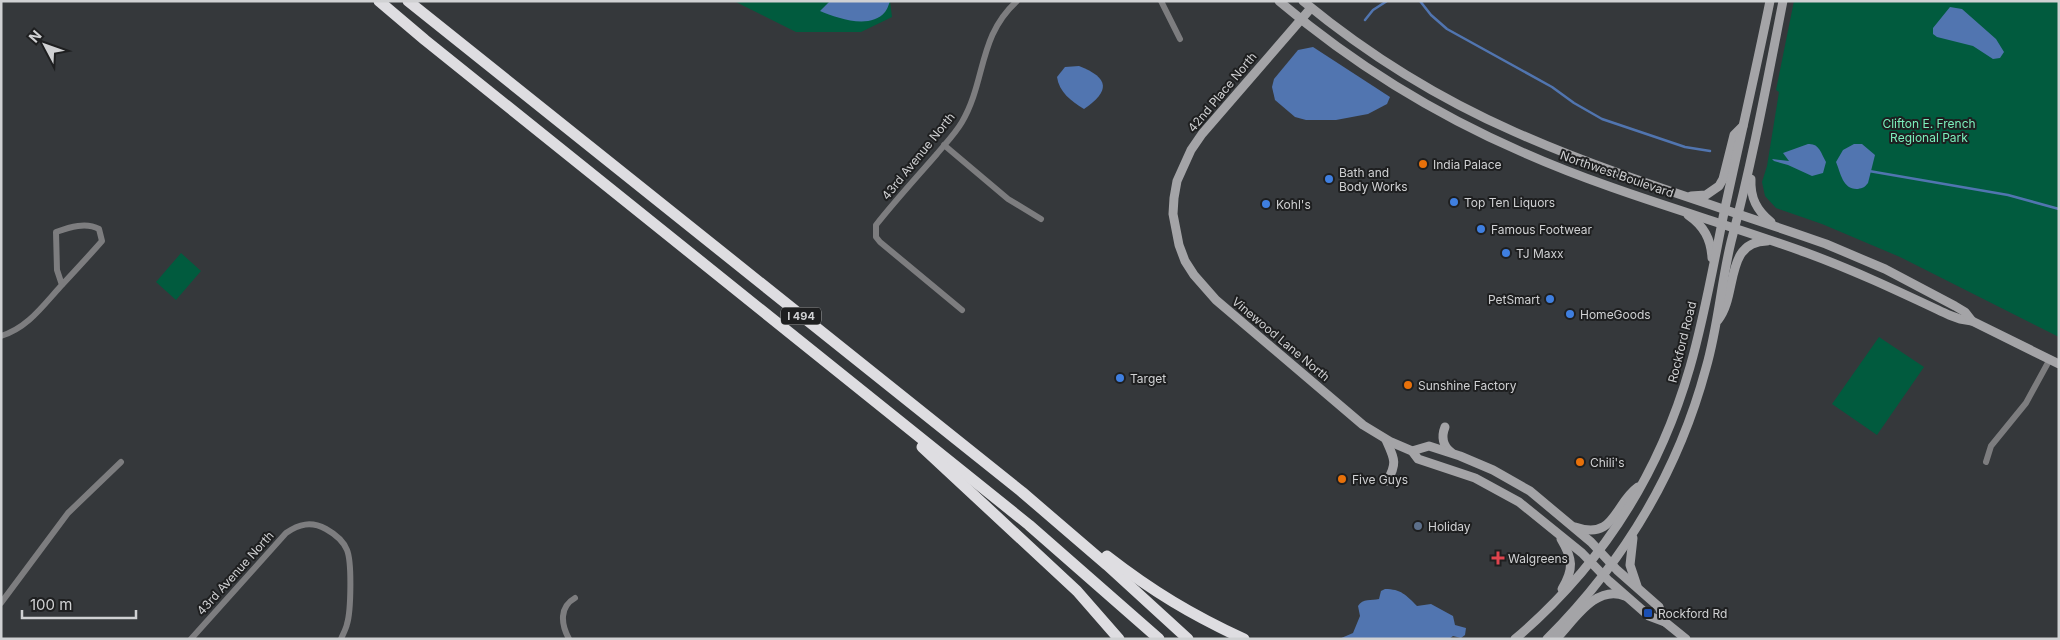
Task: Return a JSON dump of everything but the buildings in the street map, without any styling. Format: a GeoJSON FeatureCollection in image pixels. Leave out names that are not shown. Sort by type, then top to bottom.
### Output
{"type":"FeatureCollection","features":[{"type":"Feature","properties":{"kind":"highway","name":"I 494"},"geometry":{"type":"LineString","coordinates":[[379,1],[424,40],[1029,525],[1159,639]]}},
{"type":"Feature","properties":{"kind":"highway","name":"I 494"},"geometry":{"type":"LineString","coordinates":[[408,1],[1046,512],[1188,639]]}},
{"type":"Feature","properties":{"kind":"highway"},"geometry":{"type":"LineString","coordinates":[[909,427],[918,444],[1071,585],[1118,639]]}},
{"type":"Feature","properties":{"kind":"highway"},"geometry":{"type":"LineString","coordinates":[[1046,512],[1168,600],[1209,623],[1244,639]]}},
{"type":"Feature","properties":{"kind":"main road","name":"Northwest Boulevard"},"geometry":{"type":"LineString","coordinates":[[1279,1],[1301,20],[1385,79],[1459,122],[1554,166],[1846,268],[1960,319],[1972,320]]}},
{"type":"Feature","properties":{"kind":"main road","name":"Northwest Boulevard"},"geometry":{"type":"LineString","coordinates":[[1303,1],[1314,5],[1392,65],[1483,117],[1577,158],[1826,244],[1885,269],[1956,306],[1972,320],[2054,362]]}},
{"type":"Feature","properties":{"kind":"main road","name":"Rockford Road"},"geometry":{"type":"LineString","coordinates":[[1514,639],[1548,608],[1600,552],[1644,483],[1671,424],[1696,343],[1770,1]]}},
{"type":"Feature","properties":{"kind":"main road"},"geometry":{"type":"LineString","coordinates":[[1546,639],[1579,605],[1634,533],[1650,506],[1681,442],[1705,373],[1784,1]]}},
{"type":"Feature","properties":{"kind":"main road","name":"42nd Place North"},"geometry":{"type":"LineString","coordinates":[[1173,214],[1177,181],[1191,150],[1202,134],[1314,5]]}},
{"type":"Feature","properties":{"kind":"main road"},"geometry":{"type":"LineString","coordinates":[[1687,196],[1706,195],[1719,186],[1724,179],[1734,135],[1743,126]]}},
{"type":"Feature","properties":{"kind":"main road"},"geometry":{"type":"LineString","coordinates":[[1749,167],[1754,202],[1763,215],[1777,227]]}},
{"type":"Feature","properties":{"kind":"main road"},"geometry":{"type":"LineString","coordinates":[[1677,208],[1696,220],[1706,233],[1712,251],[1712,273]]}},
{"type":"Feature","properties":{"kind":"main road","name":"Vinewood Lane North"},"geometry":{"type":"LineString","coordinates":[[1173,214],[1179,246],[1185,261],[1204,288],[1351,416],[1386,440],[1412,451],[1418,459],[1475,478],[1519,502],[1591,562],[1649,616],[1665,622],[1686,639]]}},
{"type":"Feature","properties":{"kind":"main road"},"geometry":{"type":"LineString","coordinates":[[1716,322],[1724,312],[1728,300],[1737,258],[1744,249],[1754,243],[1761,241],[1774,242]]}},
{"type":"Feature","properties":{"kind":"main road"},"geometry":{"type":"LineString","coordinates":[[1445,427],[1443,442],[1453,454]]}},
{"type":"Feature","properties":{"kind":"main road"},"geometry":{"type":"LineString","coordinates":[[1386,440],[1394,463],[1393,469],[1386,481]]}},
{"type":"Feature","properties":{"kind":"main road","name":"Vinewood Lane North"},"geometry":{"type":"LineString","coordinates":[[1412,451],[1429,446],[1453,454],[1493,470],[1530,491],[1569,524],[1659,607],[1665,622]]}},
{"type":"Feature","properties":{"kind":"main road"},"geometry":{"type":"LineString","coordinates":[[1569,524],[1587,530],[1603,527],[1612,521],[1632,491],[1644,483]]}},
{"type":"Feature","properties":{"kind":"main road"},"geometry":{"type":"LineString","coordinates":[[1548,608],[1565,583],[1571,564],[1569,554],[1555,531]]}},
{"type":"Feature","properties":{"kind":"main road"},"geometry":{"type":"LineString","coordinates":[[1634,533],[1630,565],[1638,588]]}},
{"type":"Feature","properties":{"kind":"main road"},"geometry":{"type":"LineString","coordinates":[[1556,639],[1597,597],[1615,594],[1627,597]]}},
{"type":"Feature","properties":{"kind":"street","name":"43rd Avenue North"},"geometry":{"type":"LineString","coordinates":[[962,310],[880,242],[875,232],[876,225],[944,145],[961,122],[970,106],[985,51],[992,34],[1002,18],[1017,1]]}},
{"type":"Feature","properties":{"kind":"street"},"geometry":{"type":"LineString","coordinates":[[1161,1],[1180,38]]}},
{"type":"Feature","properties":{"kind":"street"},"geometry":{"type":"LineString","coordinates":[[944,145],[1008,199],[1041,219]]}},
{"type":"Feature","properties":{"kind":"street"},"geometry":{"type":"LineString","coordinates":[[1,336],[14,332],[31,320],[83,264],[102,241],[99,228],[92,225],[70,226],[56,232],[57,270],[62,285]]}},
{"type":"Feature","properties":{"kind":"street"},"geometry":{"type":"LineString","coordinates":[[1986,462],[1991,446],[2026,404],[2054,362]]}},
{"type":"Feature","properties":{"kind":"street"},"geometry":{"type":"LineString","coordinates":[[1,603],[68,513],[121,462]]}},
{"type":"Feature","properties":{"kind":"street","name":"43rd Avenue North"},"geometry":{"type":"LineString","coordinates":[[191,639],[286,534],[294,528],[308,524],[321,526],[332,532],[342,540],[348,552],[350,565],[349,613],[341,639]]}},
{"type":"Feature","properties":{"kind":"street"},"geometry":{"type":"LineString","coordinates":[[568,639],[563,612],[568,602],[575,598]]}},
{"type":"Feature","properties":{"kind":"green space"},"geometry":{"type":"Polygon","coordinates":[[[734,1],[890,1],[892,17],[861,32],[796,32],[734,1]]]}},
{"type":"Feature","properties":{"kind":"green space","name":"Clifton E. French Regional Park"},"geometry":{"type":"Polygon","coordinates":[[[1794,1],[2059,1],[2059,337],[1900,257],[1822,224],[1776,208],[1765,196],[1762,182],[1767,166],[1779,92],[1776,90],[1794,1]]]}},
{"type":"Feature","properties":{"kind":"green space"},"geometry":{"type":"Polygon","coordinates":[[[181,253],[201,271],[176,300],[156,282],[181,253]]]}},
{"type":"Feature","properties":{"kind":"green space"},"geometry":{"type":"Polygon","coordinates":[[[1879,337],[1924,367],[1877,435],[1832,404],[1879,337]]]}},
{"type":"Feature","properties":{"kind":"water"},"geometry":{"type":"Polygon","coordinates":[[[830,1],[890,1],[886,11],[879,17],[871,20],[853,21],[820,11],[830,1]]]}},
{"type":"Feature","properties":{"kind":"water"},"geometry":{"type":"Polygon","coordinates":[[[1950,7],[1962,9],[1996,39],[2004,52],[2000,58],[1993,59],[1973,46],[1937,37],[1933,34],[1933,28],[1950,7]]]}},
{"type":"Feature","properties":{"kind":"water"},"geometry":{"type":"Polygon","coordinates":[[[1313,47],[1390,97],[1387,104],[1368,114],[1336,120],[1306,120],[1295,117],[1275,100],[1272,87],[1274,79],[1298,50],[1313,47]]]}},
{"type":"Feature","properties":{"kind":"water"},"geometry":{"type":"Polygon","coordinates":[[[1079,66],[1097,75],[1103,85],[1099,96],[1084,109],[1066,96],[1060,87],[1057,77],[1065,67],[1079,66]]]}},
{"type":"Feature","properties":{"kind":"water"},"geometry":{"type":"Polygon","coordinates":[[[1808,144],[1815,145],[1821,152],[1826,162],[1823,173],[1812,176],[1772,159],[1789,161],[1783,153],[1808,144]]]}},
{"type":"Feature","properties":{"kind":"water"},"geometry":{"type":"Polygon","coordinates":[[[1854,144],[1862,144],[1875,155],[1868,183],[1858,189],[1853,189],[1846,184],[1836,162],[1843,150],[1854,144]]]}},
{"type":"Feature","properties":{"kind":"water"},"geometry":{"type":"Polygon","coordinates":[[[1385,589],[1403,593],[1417,606],[1431,604],[1453,616],[1455,625],[1466,628],[1465,635],[1461,638],[1453,636],[1449,639],[1339,639],[1353,633],[1360,616],[1358,606],[1360,603],[1379,599],[1381,591],[1385,589]]]}},
{"type":"Feature","properties":{"kind":"waterway"},"geometry":{"type":"LineString","coordinates":[[1365,20],[1373,10],[1387,1]]}},
{"type":"Feature","properties":{"kind":"waterway"},"geometry":{"type":"LineString","coordinates":[[1420,1],[1431,15],[1447,29],[1552,87],[1574,103],[1602,119],[1685,147],[1710,151]]}},
{"type":"Feature","properties":{"kind":"waterway"},"geometry":{"type":"LineString","coordinates":[[1869,171],[2008,195],[2059,209]]}},
{"type":"Feature","properties":{"kind":"place","name":"India Palace"},"geometry":{"type":"Point","coordinates":[1423,164]}},
{"type":"Feature","properties":{"kind":"place","name":"Bath and Body Works"},"geometry":{"type":"Point","coordinates":[1329,179]}},
{"type":"Feature","properties":{"kind":"place","name":"Top Ten Liquors"},"geometry":{"type":"Point","coordinates":[1454,202]}},
{"type":"Feature","properties":{"kind":"place","name":"Kohl's"},"geometry":{"type":"Point","coordinates":[1266,204]}},
{"type":"Feature","properties":{"kind":"place","name":"Famous Footwear"},"geometry":{"type":"Point","coordinates":[1481,229]}},
{"type":"Feature","properties":{"kind":"place","name":"TJ Maxx"},"geometry":{"type":"Point","coordinates":[1506,253]}},
{"type":"Feature","properties":{"kind":"place","name":"PetSmart"},"geometry":{"type":"Point","coordinates":[1550,299]}},
{"type":"Feature","properties":{"kind":"place","name":"HomeGoods"},"geometry":{"type":"Point","coordinates":[1570,314]}},
{"type":"Feature","properties":{"kind":"place","name":"Target"},"geometry":{"type":"Point","coordinates":[1120,378]}},
{"type":"Feature","properties":{"kind":"place","name":"Sunshine Factory"},"geometry":{"type":"Point","coordinates":[1408,385]}},
{"type":"Feature","properties":{"kind":"place","name":"Chili's"},"geometry":{"type":"Point","coordinates":[1580,462]}},
{"type":"Feature","properties":{"kind":"place","name":"Five Guys"},"geometry":{"type":"Point","coordinates":[1342,479]}},
{"type":"Feature","properties":{"kind":"place","name":"Holiday"},"geometry":{"type":"Point","coordinates":[1418,526]}},
{"type":"Feature","properties":{"kind":"place","name":"Walgreens"},"geometry":{"type":"Point","coordinates":[1498,558]}},
{"type":"Feature","properties":{"kind":"place","name":"Rockford Rd"},"geometry":{"type":"Point","coordinates":[1648,613]}}]}
